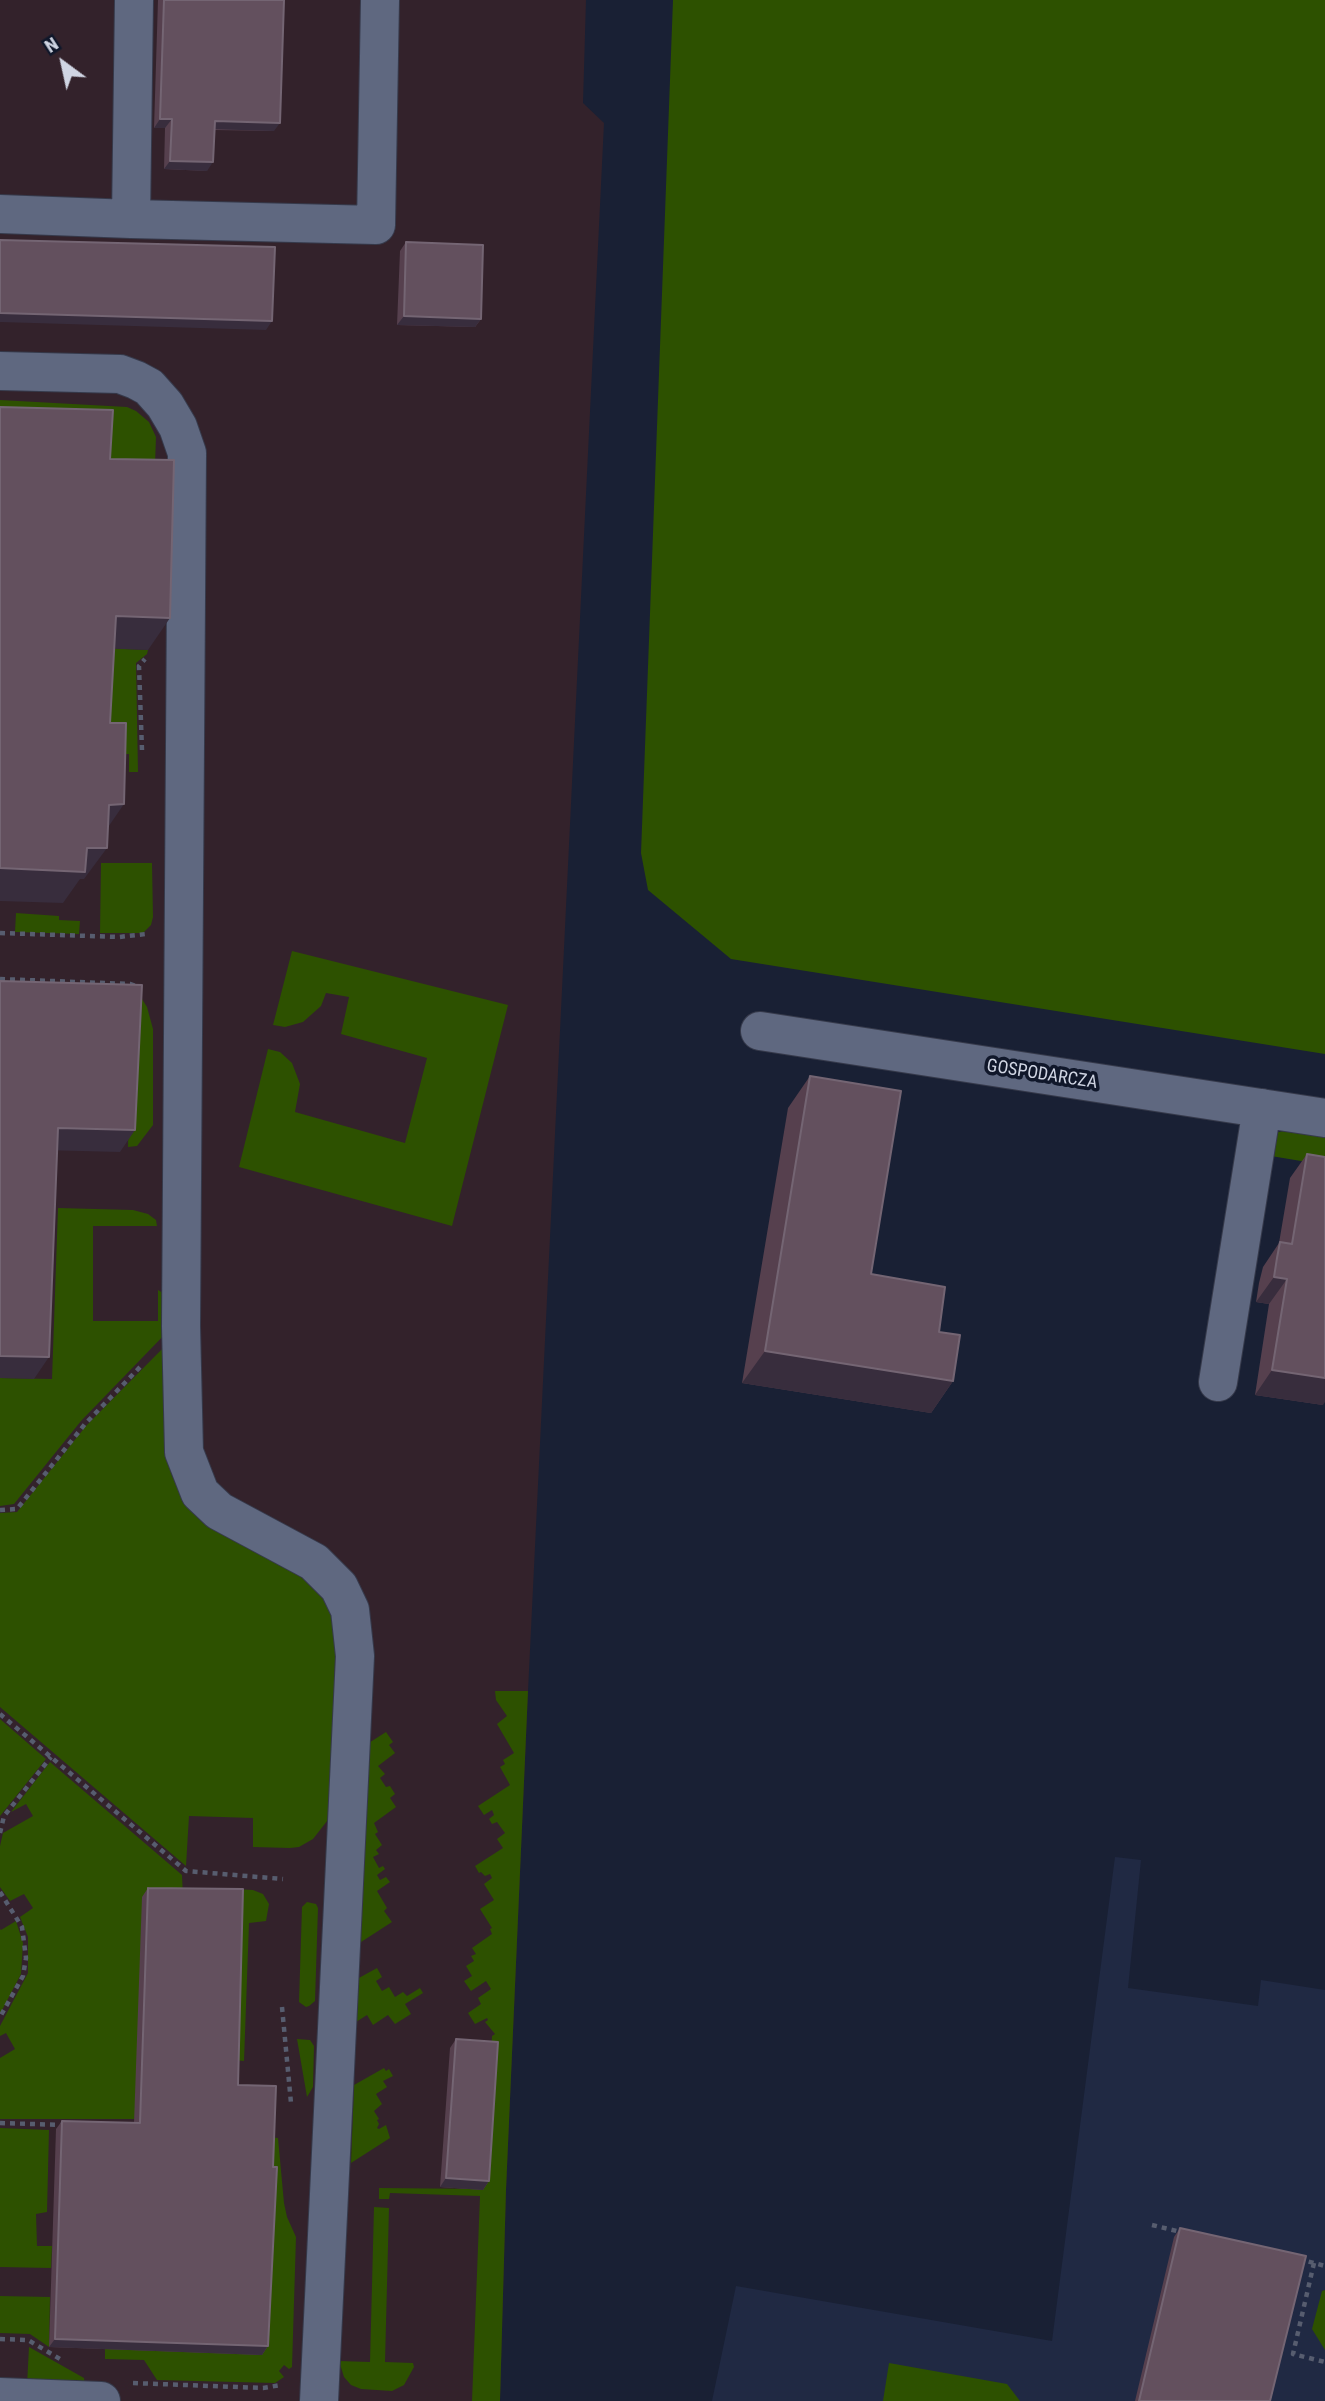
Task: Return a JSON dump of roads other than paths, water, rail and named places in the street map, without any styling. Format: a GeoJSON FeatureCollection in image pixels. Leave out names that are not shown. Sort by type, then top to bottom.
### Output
{"type":"FeatureCollection","features":[{"type":"Feature","properties":{"kind":"street"},"geometry":{"type":"LineString","coordinates":[[131,219],[134,0]]}},
{"type":"Feature","properties":{"kind":"street"},"geometry":{"type":"LineString","coordinates":[[0,214],[376,225],[380,0]]}},
{"type":"Feature","properties":{"kind":"street"},"geometry":{"type":"LineString","coordinates":[[0,371],[120,374],[136,380],[149,387],[165,405],[178,427],[187,453],[181,1326],[184,1452],[200,1493],[219,1511],[314,1562],[340,1587],[350,1610],[355,1656],[303,2392]]}},
{"type":"Feature","properties":{"kind":"street","name":"GOSPODARCZA"},"geometry":{"type":"LineString","coordinates":[[760,1031],[1325,1118]]}},
{"type":"Feature","properties":{"kind":"street"},"geometry":{"type":"LineString","coordinates":[[1218,1382],[1262,1108]]}},
{"type":"Feature","properties":{"kind":"street"},"geometry":{"type":"LineString","coordinates":[[0,2398],[114,2392]]}}]}
